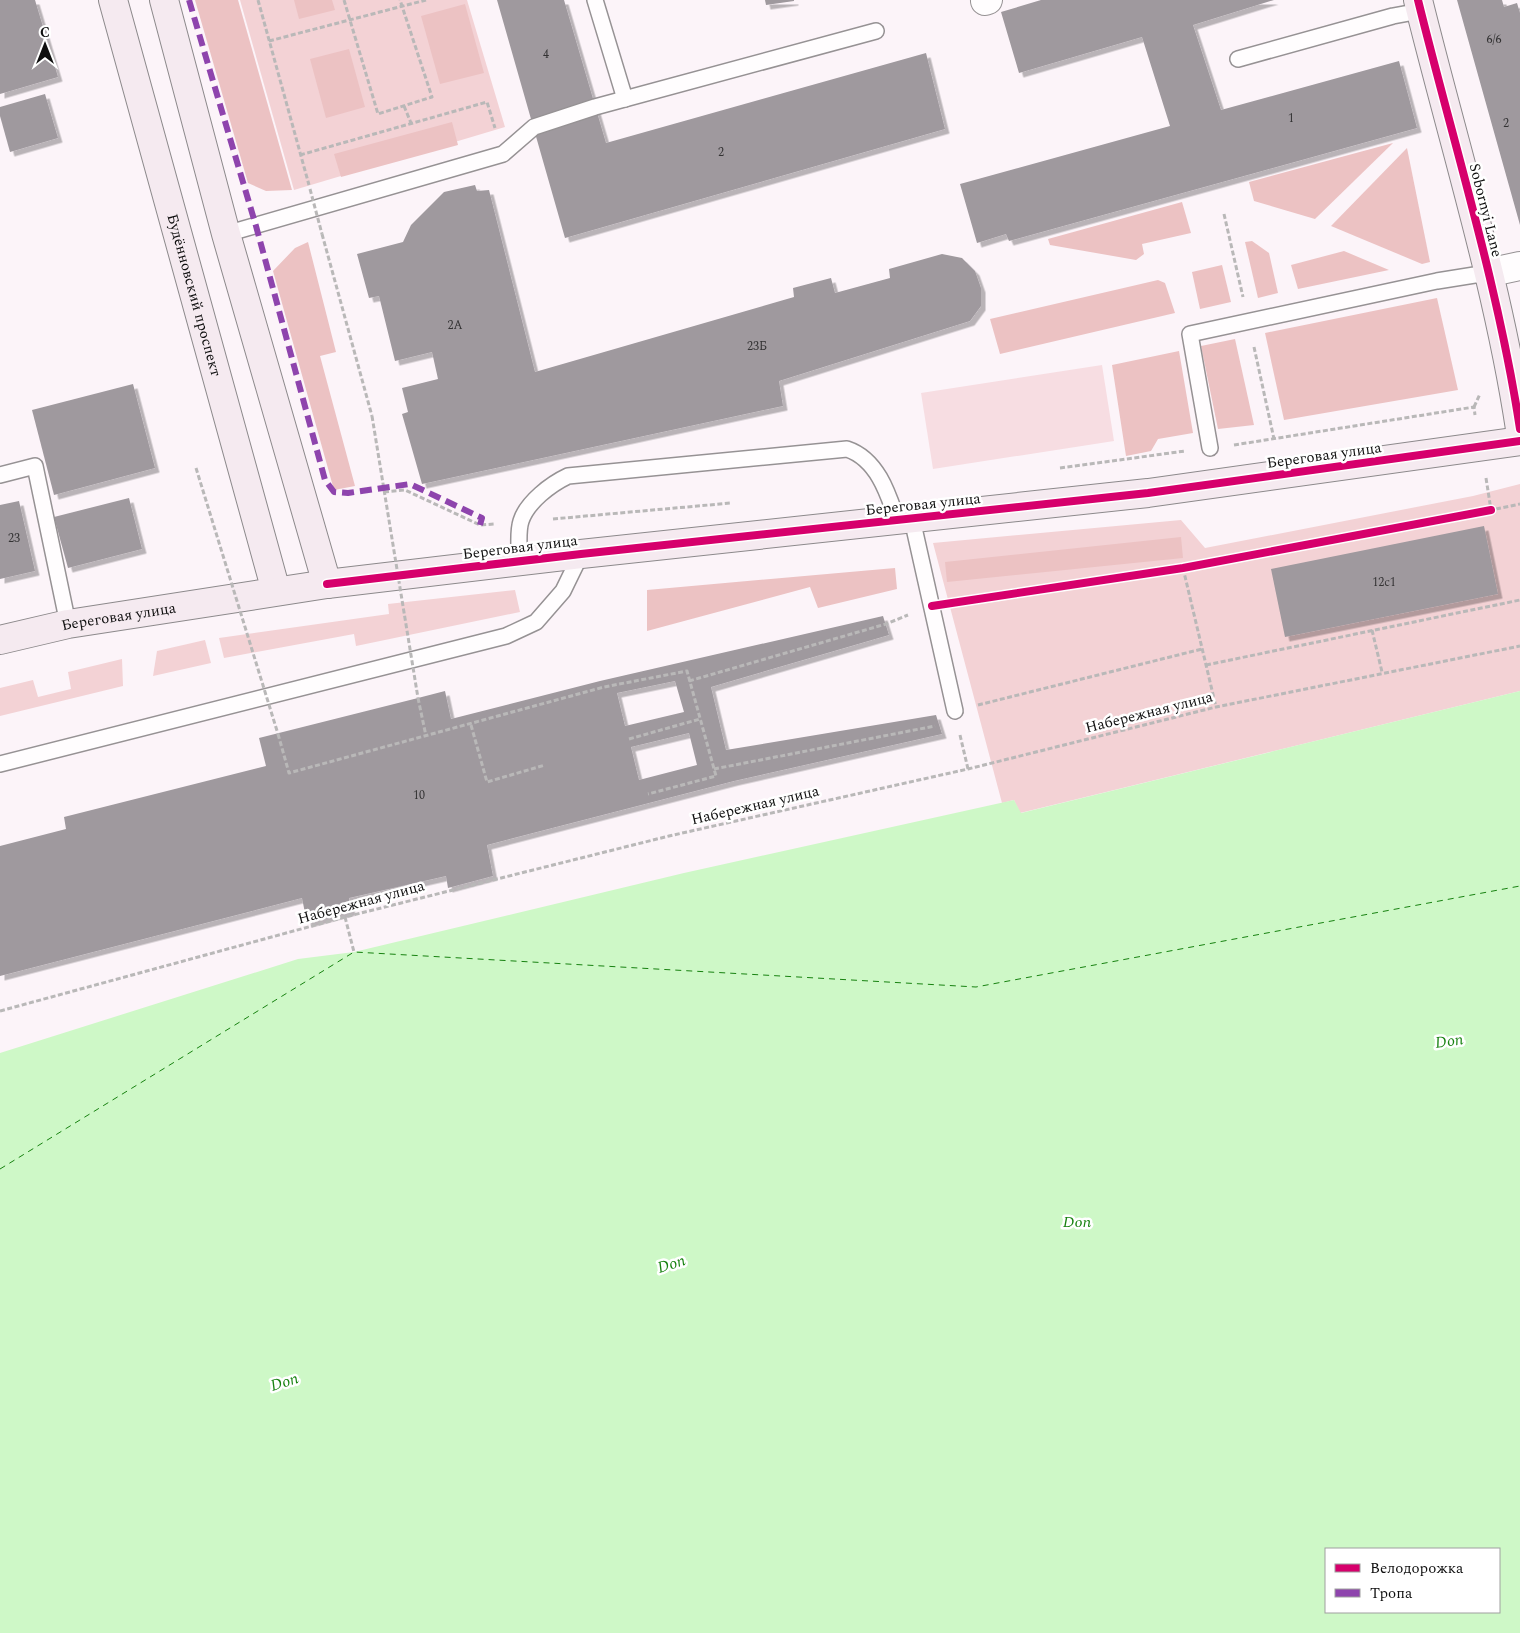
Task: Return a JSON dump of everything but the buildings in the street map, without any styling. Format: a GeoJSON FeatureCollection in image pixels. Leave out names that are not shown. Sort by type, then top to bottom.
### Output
{"type":"FeatureCollection","features":[{"type":"Feature","properties":{"kind":"street","name":"Будённовский проспект"},"geometry":{"type":"LineString","coordinates":[[113,0],[276,591]]}},
{"type":"Feature","properties":{"kind":"street"},"geometry":{"type":"LineString","coordinates":[[164,0],[226,234],[327,584]]}},
{"type":"Feature","properties":{"kind":"street","name":"Sobornyi Lane"},"geometry":{"type":"LineString","coordinates":[[1419,5],[1513,381],[1520,429]]}},
{"type":"Feature","properties":{"kind":"street"},"geometry":{"type":"LineString","coordinates":[[1487,273],[1520,266]]}},
{"type":"Feature","properties":{"kind":"street","name":"Береговая улица"},"geometry":{"type":"LineString","coordinates":[[0,640],[68,624],[327,584],[581,554],[1148,493],[1520,440]]}},
{"type":"Feature","properties":{"kind":"lane"},"geometry":{"type":"LineString","coordinates":[[596,0],[626,99]]}},
{"type":"Feature","properties":{"kind":"lane"},"geometry":{"type":"LineString","coordinates":[[1238,59],[1394,16],[1419,5]]}},
{"type":"Feature","properties":{"kind":"lane"},"geometry":{"type":"LineString","coordinates":[[226,234],[503,154],[534,127],[626,99],[876,31]]}},
{"type":"Feature","properties":{"kind":"lane"},"geometry":{"type":"LineString","coordinates":[[1210,448],[1190,334],[1437,281],[1487,273]]}},
{"type":"Feature","properties":{"kind":"lane"},"geometry":{"type":"LineString","coordinates":[[520,561],[521,522],[533,502],[556,481],[568,476],[846,449],[858,453],[869,463],[905,519],[955,711]]}},
{"type":"Feature","properties":{"kind":"lane"},"geometry":{"type":"LineString","coordinates":[[0,475],[35,466],[68,624]]}},
{"type":"Feature","properties":{"kind":"lane"},"geometry":{"type":"LineString","coordinates":[[0,764],[506,636],[536,622],[563,591],[581,554]]}},
{"type":"Feature","properties":{"kind":"path"},"geometry":{"type":"LineString","coordinates":[[258,0],[372,416],[418,698],[426,736]]}},
{"type":"Feature","properties":{"kind":"path"},"geometry":{"type":"LineString","coordinates":[[344,0],[378,114],[432,97],[400,0]]}},
{"type":"Feature","properties":{"kind":"path"},"geometry":{"type":"LineString","coordinates":[[269,41],[426,0]]}},
{"type":"Feature","properties":{"kind":"path"},"geometry":{"type":"LineString","coordinates":[[300,155],[487,102],[503,154]]}},
{"type":"Feature","properties":{"kind":"path"},"geometry":{"type":"LineString","coordinates":[[404,106],[411,123]]}},
{"type":"Feature","properties":{"kind":"path"},"geometry":{"type":"LineString","coordinates":[[1054,469],[1210,448],[1474,407],[1491,510]]}},
{"type":"Feature","properties":{"kind":"path"},"geometry":{"type":"LineString","coordinates":[[196,468],[290,773],[604,687],[687,671],[716,776],[648,794]]}},
{"type":"Feature","properties":{"kind":"path"},"geometry":{"type":"LineString","coordinates":[[384,492],[405,490],[480,525],[738,503]]}},
{"type":"Feature","properties":{"kind":"path"},"geometry":{"type":"LineString","coordinates":[[1482,512],[1520,504]]}},
{"type":"Feature","properties":{"kind":"path"},"geometry":{"type":"LineString","coordinates":[[1173,570],[1192,566]]}},
{"type":"Feature","properties":{"kind":"path"},"geometry":{"type":"LineString","coordinates":[[1182,568],[1216,707]]}},
{"type":"Feature","properties":{"kind":"path"},"geometry":{"type":"LineString","coordinates":[[1206,665],[1520,600]]}},
{"type":"Feature","properties":{"kind":"path"},"geometry":{"type":"LineString","coordinates":[[689,680],[886,624]]}},
{"type":"Feature","properties":{"kind":"path"},"geometry":{"type":"LineString","coordinates":[[1372,630],[1382,672]]}},
{"type":"Feature","properties":{"kind":"path"},"geometry":{"type":"LineString","coordinates":[[968,769],[955,711],[1202,649]]}},
{"type":"Feature","properties":{"kind":"path"},"geometry":{"type":"LineString","coordinates":[[629,739],[700,719]]}},
{"type":"Feature","properties":{"kind":"path"},"geometry":{"type":"LineString","coordinates":[[471,724],[488,782],[545,765]]}},
{"type":"Feature","properties":{"kind":"path"},"geometry":{"type":"LineString","coordinates":[[714,769],[938,725]]}},
{"type":"Feature","properties":{"kind":"path"},"geometry":{"type":"LineString","coordinates":[[345,917],[354,952]]}},
{"type":"Feature","properties":{"kind":"shaded area"},"geometry":{"type":"Polygon","coordinates":[[[195,0],[238,0],[292,190],[266,191],[248,183],[195,0]]]}},
{"type":"Feature","properties":{"kind":"shaded area"},"geometry":{"type":"Polygon","coordinates":[[[240,0],[467,0],[505,127],[294,190],[240,0]]]}},
{"type":"Feature","properties":{"kind":"shaded area"},"geometry":{"type":"Polygon","coordinates":[[[294,0],[332,0],[335,10],[299,19],[294,0]]]}},
{"type":"Feature","properties":{"kind":"shaded area"},"geometry":{"type":"Polygon","coordinates":[[[465,4],[484,73],[440,84],[421,16],[465,4]]]}},
{"type":"Feature","properties":{"kind":"shaded area"},"geometry":{"type":"Polygon","coordinates":[[[349,49],[365,107],[326,118],[310,59],[349,49]]]}},
{"type":"Feature","properties":{"kind":"shaded area"},"geometry":{"type":"Polygon","coordinates":[[[452,122],[458,145],[341,177],[334,154],[452,122]]]}},
{"type":"Feature","properties":{"kind":"shaded area"},"geometry":{"type":"Polygon","coordinates":[[[1393,143],[1315,219],[1254,201],[1249,182],[1393,143]]]}},
{"type":"Feature","properties":{"kind":"shaded area"},"geometry":{"type":"Polygon","coordinates":[[[1407,148],[1430,262],[1422,264],[1331,226],[1407,148]]]}},
{"type":"Feature","properties":{"kind":"shaded area"},"geometry":{"type":"Polygon","coordinates":[[[1182,202],[1191,233],[1142,244],[1144,254],[1136,260],[1050,245],[1048,239],[1182,202]]]}},
{"type":"Feature","properties":{"kind":"shaded area"},"geometry":{"type":"Polygon","coordinates":[[[1252,241],[1269,253],[1278,293],[1258,298],[1245,242],[1252,241]]]}},
{"type":"Feature","properties":{"kind":"shaded area"},"geometry":{"type":"Polygon","coordinates":[[[308,242],[336,352],[320,356],[355,486],[334,490],[273,271],[295,248],[308,242]]]}},
{"type":"Feature","properties":{"kind":"shaded area"},"geometry":{"type":"Polygon","coordinates":[[[1344,251],[1389,270],[1298,289],[1291,265],[1344,251]]]}},
{"type":"Feature","properties":{"kind":"shaded area"},"geometry":{"type":"Polygon","coordinates":[[[1222,265],[1231,302],[1200,309],[1192,272],[1222,265]]]}},
{"type":"Feature","properties":{"kind":"shaded area"},"geometry":{"type":"Polygon","coordinates":[[[1158,280],[1165,283],[1175,313],[1000,354],[990,319],[1158,280]]]}},
{"type":"Feature","properties":{"kind":"shaded area"},"geometry":{"type":"Polygon","coordinates":[[[1437,298],[1458,390],[1284,420],[1265,333],[1437,298]]]}},
{"type":"Feature","properties":{"kind":"shaded area"},"geometry":{"type":"Polygon","coordinates":[[[1235,339],[1254,425],[1218,429],[1201,346],[1235,339]]]}},
{"type":"Feature","properties":{"kind":"shaded area"},"geometry":{"type":"Polygon","coordinates":[[[1179,351],[1193,433],[1158,439],[1151,451],[1126,456],[1112,365],[1179,351]]]}},
{"type":"Feature","properties":{"kind":"shaded area"},"geometry":{"type":"Polygon","coordinates":[[[1102,365],[1114,441],[933,469],[921,393],[1102,365]]]}},
{"type":"Feature","properties":{"kind":"shaded area"},"geometry":{"type":"Polygon","coordinates":[[[1520,484],[1520,691],[1020,813],[1014,800],[1002,803],[933,543],[1181,520],[1205,548],[1473,496],[1520,484]]]}},
{"type":"Feature","properties":{"kind":"shaded area"},"geometry":{"type":"Polygon","coordinates":[[[1181,537],[1183,558],[947,582],[945,562],[1181,537]]]}},
{"type":"Feature","properties":{"kind":"shaded area"},"geometry":{"type":"Polygon","coordinates":[[[895,568],[897,589],[818,608],[810,587],[647,631],[647,590],[895,568]]]}},
{"type":"Feature","properties":{"kind":"shaded area"},"geometry":{"type":"Polygon","coordinates":[[[515,590],[520,612],[356,646],[354,634],[224,658],[219,638],[389,614],[388,604],[515,590]]]}},
{"type":"Feature","properties":{"kind":"shaded area"},"geometry":{"type":"Polygon","coordinates":[[[205,640],[211,663],[153,676],[157,651],[205,640]]]}},
{"type":"Feature","properties":{"kind":"shaded area"},"geometry":{"type":"Polygon","coordinates":[[[122,659],[123,686],[0,716],[0,688],[33,680],[38,697],[71,689],[68,672],[122,659]]]}},
{"type":"Feature","properties":{"kind":"water","name":"Don"},"geometry":{"type":"Polygon","coordinates":[[[1520,691],[1520,1633],[0,1633],[0,1053],[298,959],[354,952],[684,873],[1014,800],[1021,813],[1520,691]]]}},
{"type":"Feature","properties":{"kind":"ferry route"},"geometry":{"type":"LineString","coordinates":[[0,1169],[354,952],[976,987],[1520,886]]}},
{"type":"Feature","properties":{"kind":"marked path"},"geometry":{"type":"LineString","coordinates":[[189,0],[256,226],[325,480],[334,492],[348,493],[410,484],[482,518],[480,525]]}},
{"type":"Feature","properties":{"kind":"cycle path"},"geometry":{"type":"LineString","coordinates":[[1418,0],[1474,213],[1500,321],[1520,429]]}},
{"type":"Feature","properties":{"kind":"cycle path"},"geometry":{"type":"LineString","coordinates":[[327,584],[581,554],[1148,493],[1520,441]]}},
{"type":"Feature","properties":{"kind":"cycle path"},"geometry":{"type":"LineString","coordinates":[[932,606],[1183,568],[1491,510]]}}]}
